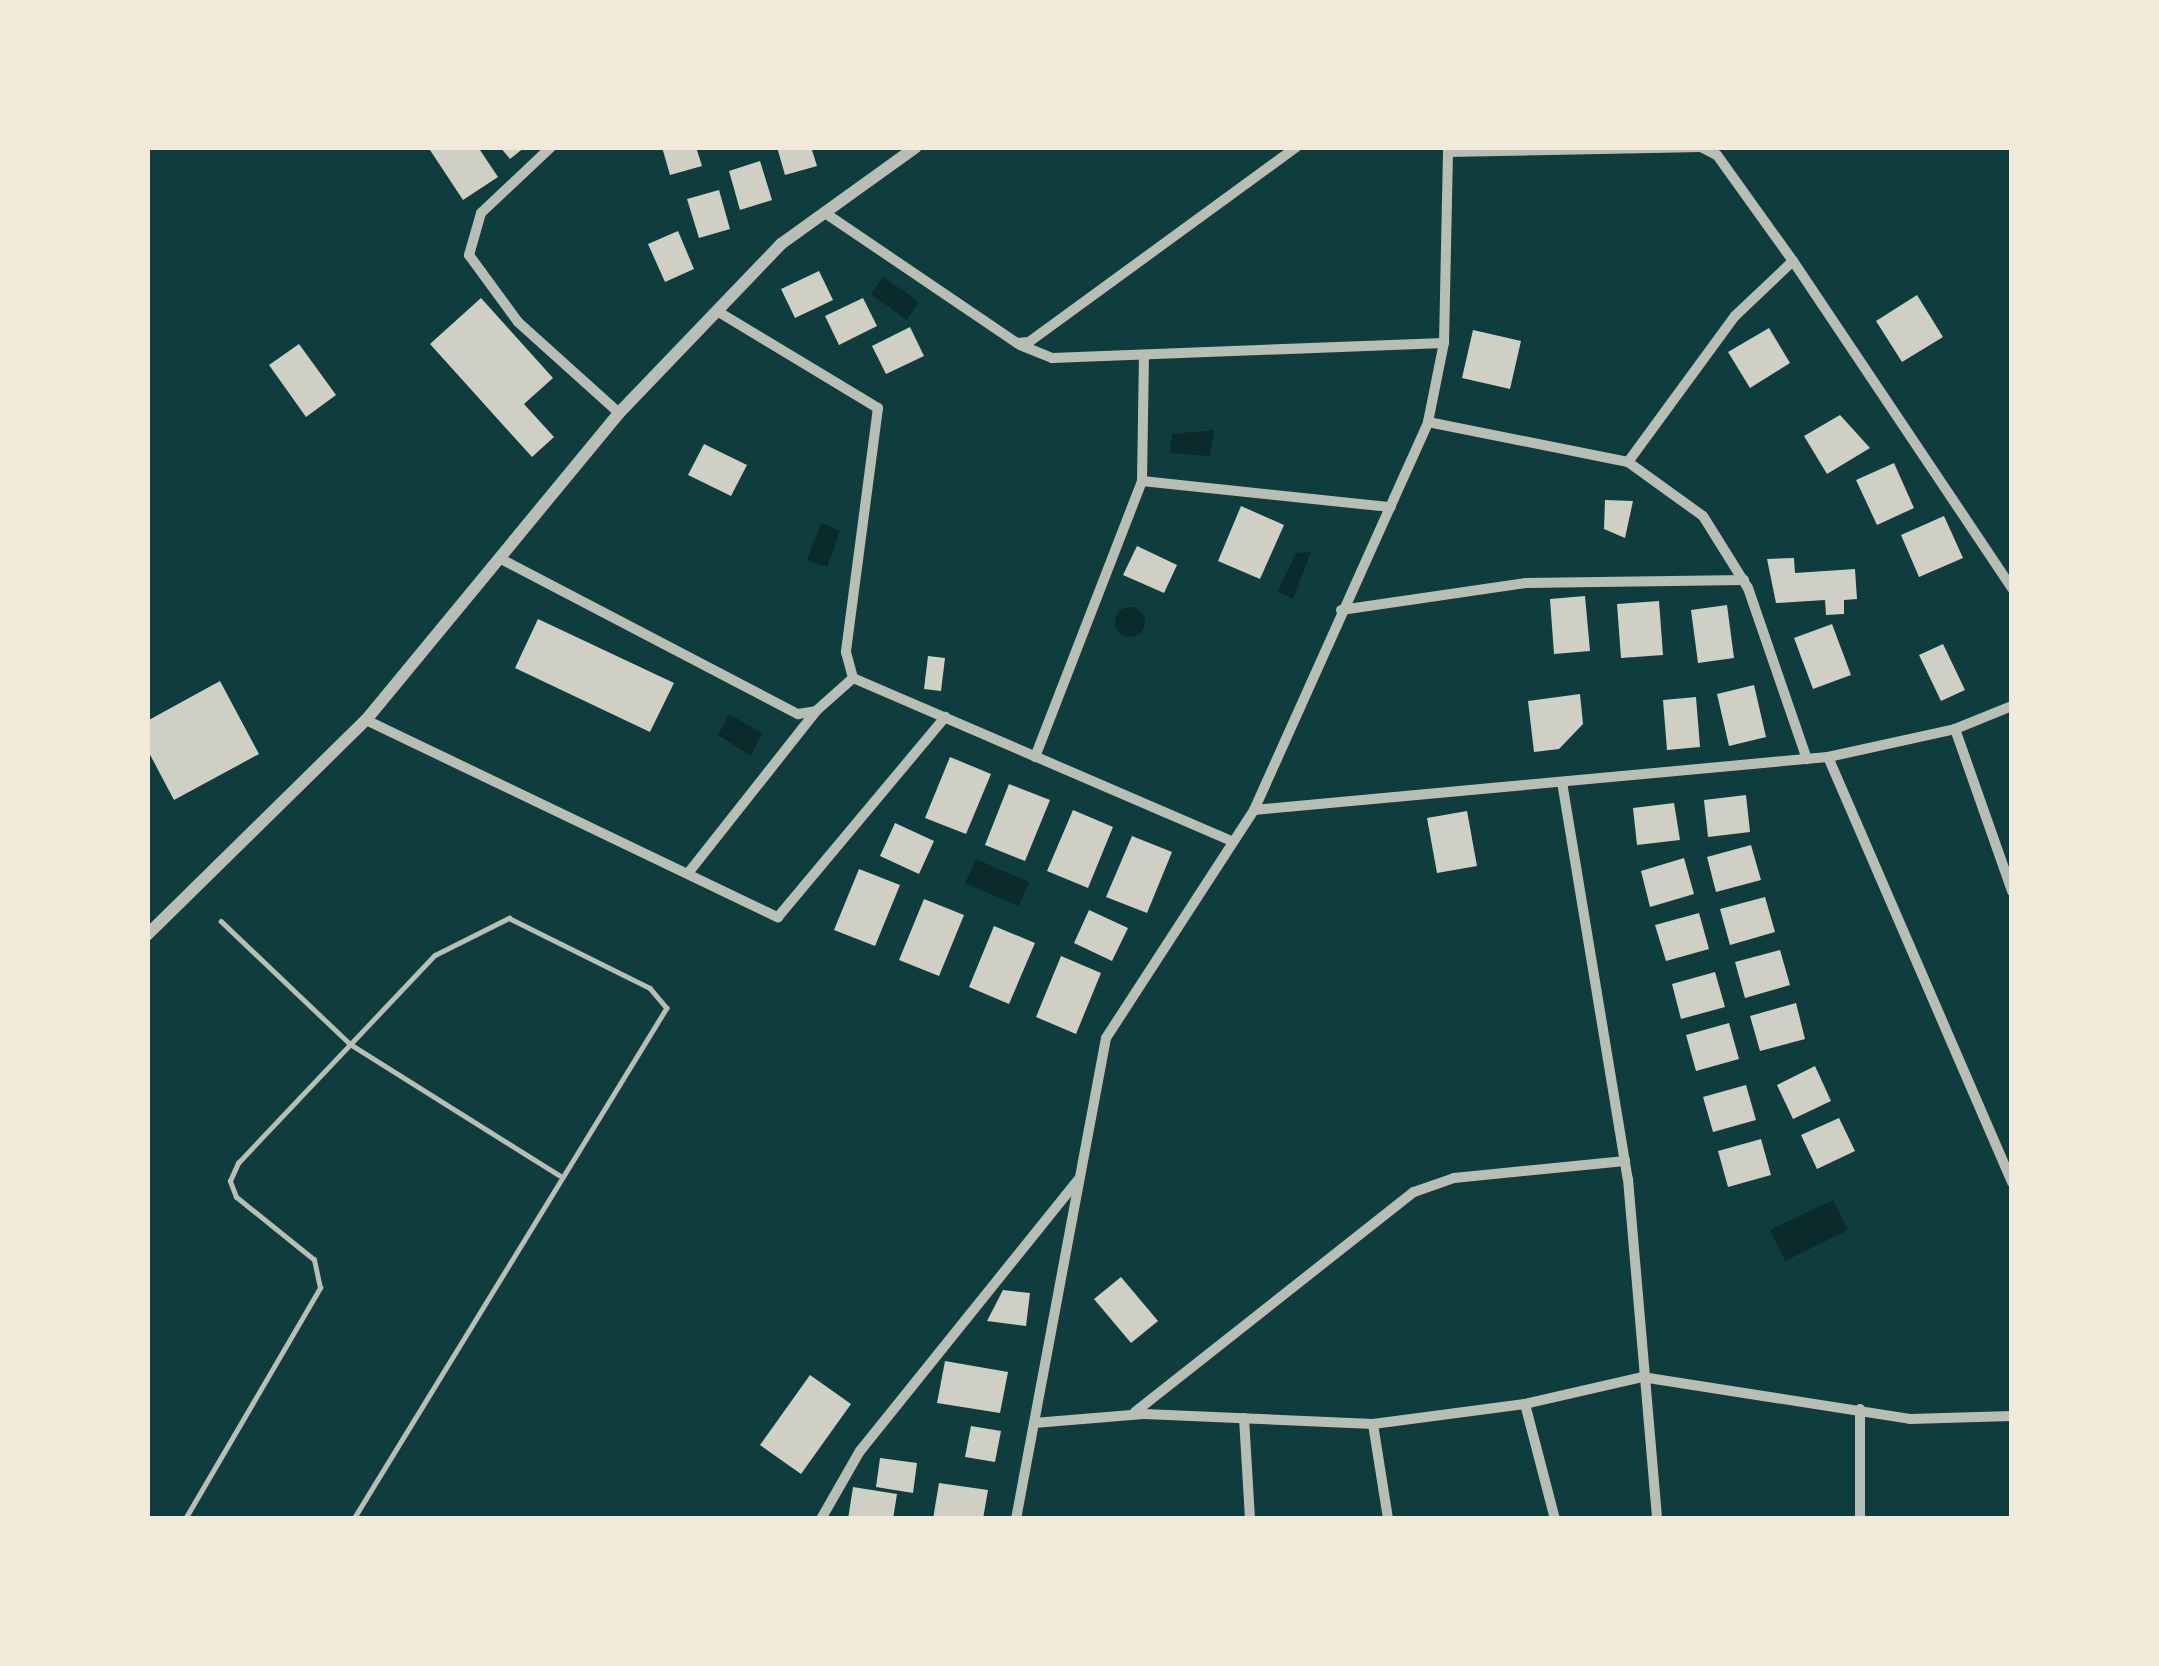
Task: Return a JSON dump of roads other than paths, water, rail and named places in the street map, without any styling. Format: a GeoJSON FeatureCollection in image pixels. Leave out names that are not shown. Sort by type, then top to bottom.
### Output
{"type":"FeatureCollection","features":[{"type":"Feature","properties":{"kind":"street"},"geometry":{"type":"LineString","coordinates":[[551,147],[482,213],[469,255],[518,322],[619,413]]}},
{"type":"Feature","properties":{"kind":"street"},"geometry":{"type":"LineString","coordinates":[[147,935],[366,720],[505,561],[619,413],[781,244],[916,147]]}},
{"type":"Feature","properties":{"kind":"street"},"geometry":{"type":"LineString","coordinates":[[1017,343],[1029,342],[1296,147]]}},
{"type":"Feature","properties":{"kind":"street"},"geometry":{"type":"LineString","coordinates":[[1016,1519],[1106,1038],[1254,810],[1428,422],[1444,343],[1448,150],[1702,148],[1717,155],[2012,588]]}},
{"type":"Feature","properties":{"kind":"street"},"geometry":{"type":"LineString","coordinates":[[825,213],[1039,358],[1444,343]]}},
{"type":"Feature","properties":{"kind":"street"},"geometry":{"type":"LineString","coordinates":[[1628,462],[1735,316],[1793,261]]}},
{"type":"Feature","properties":{"kind":"street"},"geometry":{"type":"LineString","coordinates":[[717,311],[878,408],[846,652],[854,678],[1233,842]]}},
{"type":"Feature","properties":{"kind":"street"},"geometry":{"type":"LineString","coordinates":[[1035,757],[1142,481],[1144,356]]}},
{"type":"Feature","properties":{"kind":"street"},"geometry":{"type":"LineString","coordinates":[[1428,422],[1628,462],[1703,516],[1744,580],[1807,759]]}},
{"type":"Feature","properties":{"kind":"street"},"geometry":{"type":"LineString","coordinates":[[1142,481],[1390,507]]}},
{"type":"Feature","properties":{"kind":"street"},"geometry":{"type":"LineString","coordinates":[[505,561],[798,714],[816,711]]}},
{"type":"Feature","properties":{"kind":"street"},"geometry":{"type":"LineString","coordinates":[[1341,610],[1526,584],[1744,580]]}},
{"type":"Feature","properties":{"kind":"street"},"geometry":{"type":"LineString","coordinates":[[688,872],[816,711],[854,678]]}},
{"type":"Feature","properties":{"kind":"street"},"geometry":{"type":"LineString","coordinates":[[1254,810],[1828,758],[1955,730],[2012,706]]}},
{"type":"Feature","properties":{"kind":"street"},"geometry":{"type":"LineString","coordinates":[[366,720],[778,917],[945,717]]}},
{"type":"Feature","properties":{"kind":"street"},"geometry":{"type":"LineString","coordinates":[[1955,730],[2012,890]]}},
{"type":"Feature","properties":{"kind":"street"},"geometry":{"type":"LineString","coordinates":[[1828,758],[2012,1183]]}},
{"type":"Feature","properties":{"kind":"street"},"geometry":{"type":"LineString","coordinates":[[1562,782],[1624,1161],[1657,1519]]}},
{"type":"Feature","properties":{"kind":"street"},"geometry":{"type":"LineString","coordinates":[[1132,1414],[1414,1192],[1454,1178],[1624,1161]]}},
{"type":"Feature","properties":{"kind":"street"},"geometry":{"type":"LineString","coordinates":[[821,1519],[860,1451],[1080,1178]]}},
{"type":"Feature","properties":{"kind":"street"},"geometry":{"type":"LineString","coordinates":[[1034,1423],[1132,1414],[1373,1424],[1525,1404],[1642,1377],[1910,1419],[2012,1416]]}},
{"type":"Feature","properties":{"kind":"street"},"geometry":{"type":"LineString","coordinates":[[1525,1404],[1555,1519]]}},
{"type":"Feature","properties":{"kind":"street"},"geometry":{"type":"LineString","coordinates":[[1860,1409],[1860,1519]]}},
{"type":"Feature","properties":{"kind":"street"},"geometry":{"type":"LineString","coordinates":[[1244,1418],[1250,1519]]}},
{"type":"Feature","properties":{"kind":"street"},"geometry":{"type":"LineString","coordinates":[[1373,1424],[1388,1519]]}},
{"type":"Feature","properties":{"kind":"lane"},"geometry":{"type":"LineString","coordinates":[[185,1519],[320,1288],[314,1260],[236,1197],[230,1180],[262,1133],[435,955],[509,918],[650,988],[667,1008],[559,1175],[354,1519]]}},
{"type":"Feature","properties":{"kind":"lane"},"geometry":{"type":"LineString","coordinates":[[221,921],[350,1044],[559,1175]]}},
{"type":"Feature","properties":{"kind":"water"},"geometry":{"type":"Polygon","coordinates":[[[883,277],[919,302],[907,320],[871,294],[883,277]]]}},
{"type":"Feature","properties":{"kind":"water"},"geometry":{"type":"Polygon","coordinates":[[[1214,430],[1210,456],[1170,453],[1172,434],[1214,430]]]}},
{"type":"Feature","properties":{"kind":"water"},"geometry":{"type":"Polygon","coordinates":[[[821,523],[840,531],[827,567],[807,560],[821,523]]]}},
{"type":"Feature","properties":{"kind":"water"},"geometry":{"type":"Polygon","coordinates":[[[1311,552],[1293,599],[1278,591],[1296,553],[1311,552]]]}},
{"type":"Feature","properties":{"kind":"water"},"geometry":{"type":"Polygon","coordinates":[[[1130,607],[1141,611],[1145,622],[1141,633],[1130,637],[1119,633],[1115,622],[1119,611],[1130,607]]]}},
{"type":"Feature","properties":{"kind":"water"},"geometry":{"type":"Polygon","coordinates":[[[729,714],[762,733],[751,756],[718,735],[729,714]]]}},
{"type":"Feature","properties":{"kind":"water"},"geometry":{"type":"Polygon","coordinates":[[[976,859],[1029,882],[1019,906],[965,883],[976,859]]]}},
{"type":"Feature","properties":{"kind":"water"},"geometry":{"type":"Polygon","coordinates":[[[1833,1200],[1848,1230],[1785,1261],[1770,1230],[1833,1200]]]}}]}
